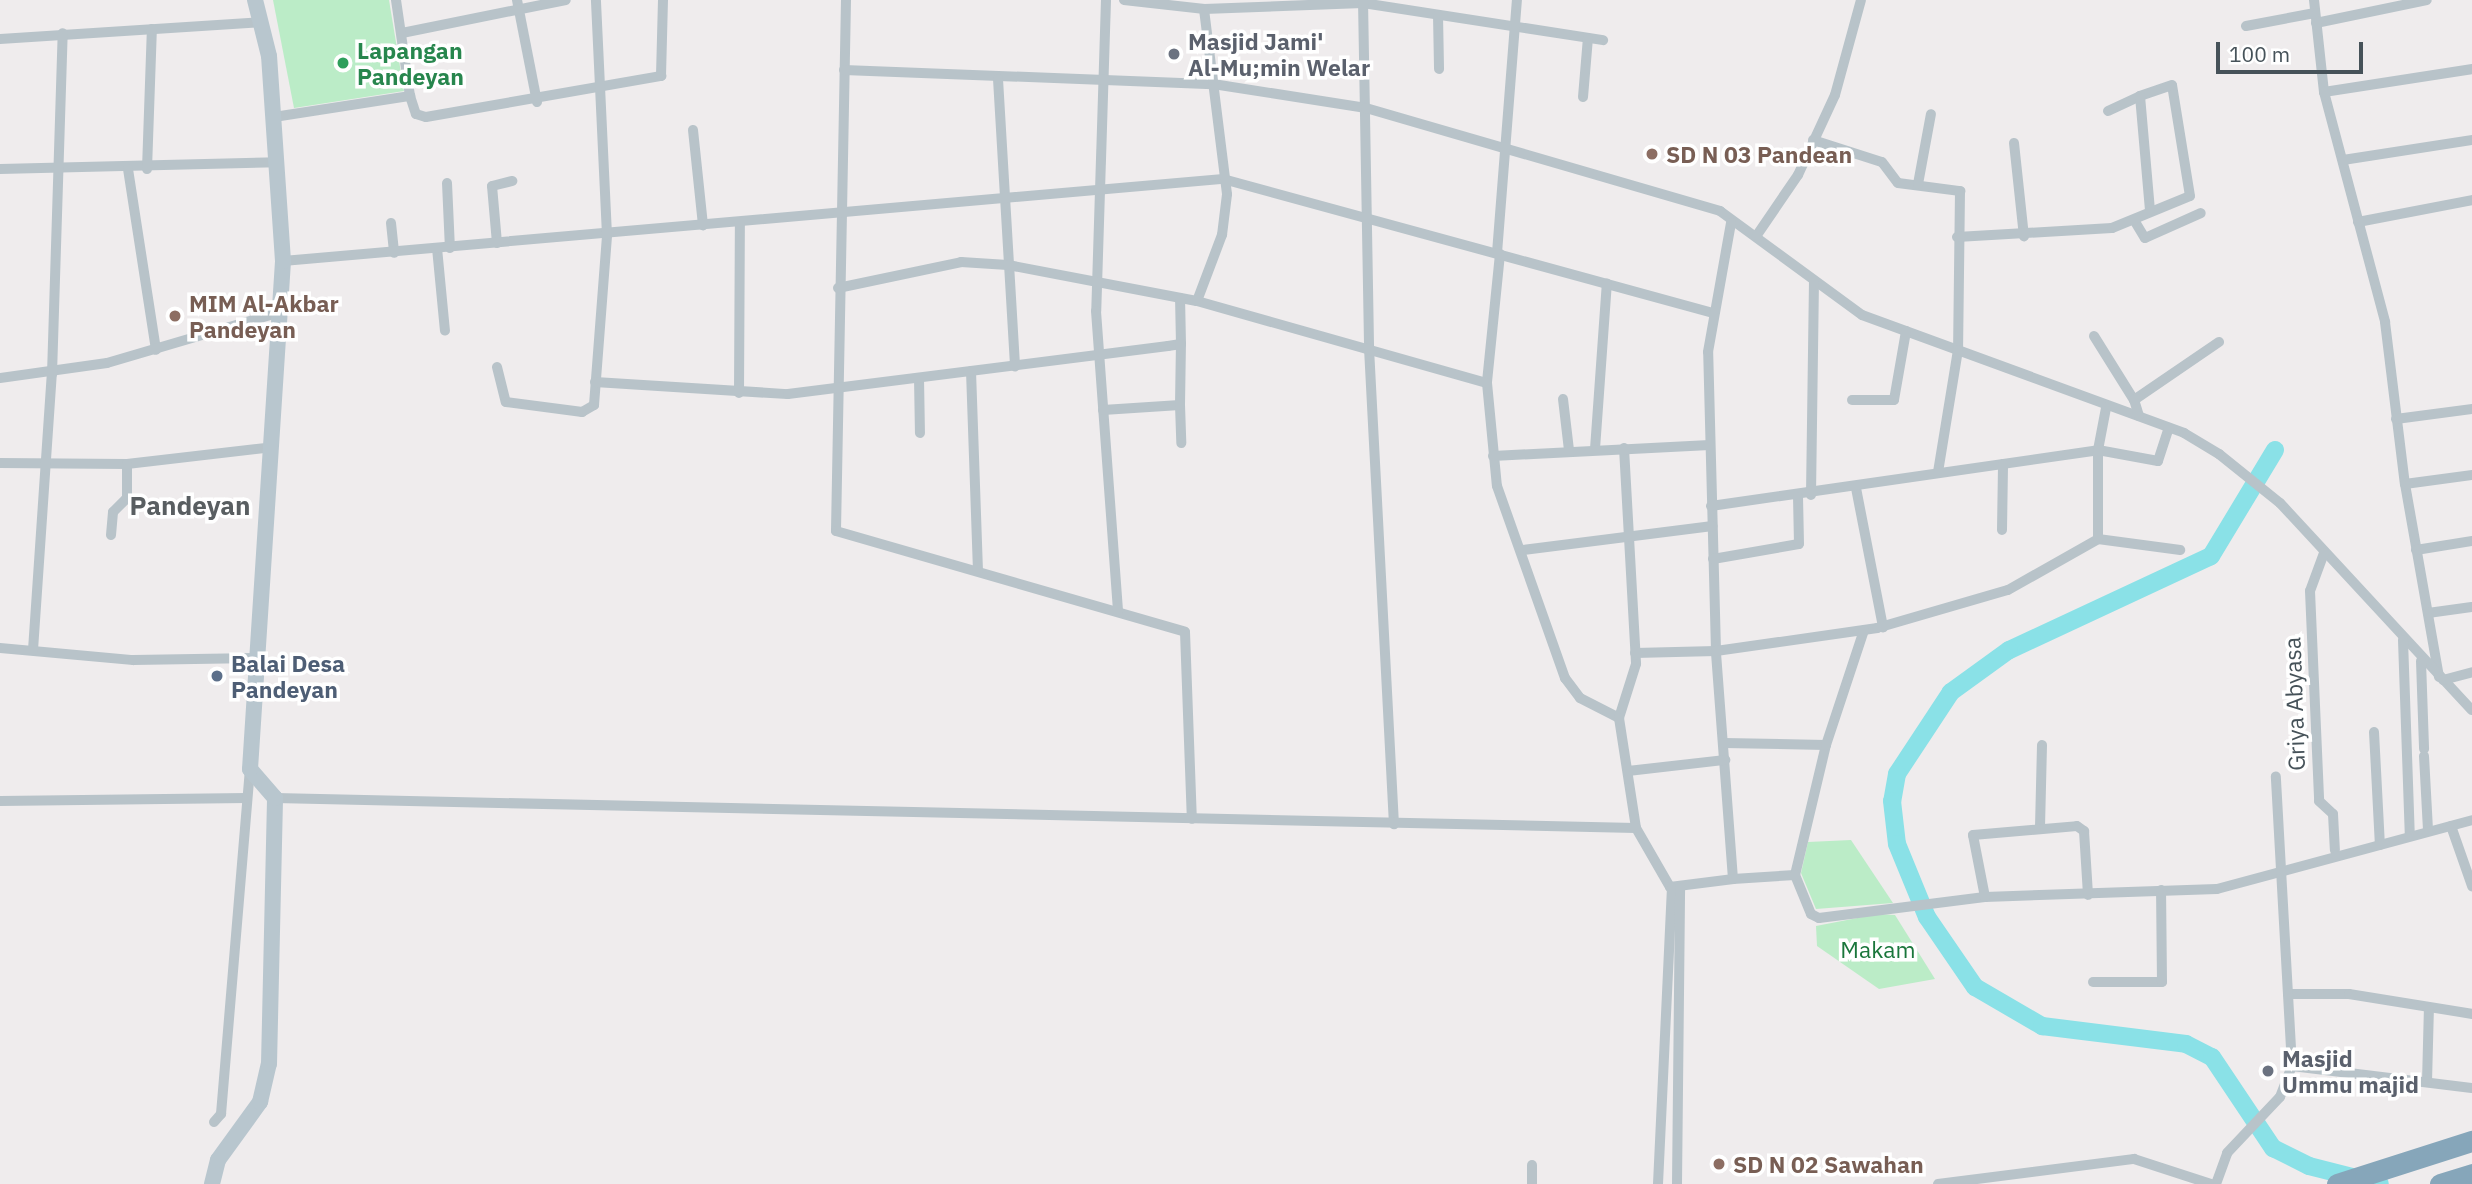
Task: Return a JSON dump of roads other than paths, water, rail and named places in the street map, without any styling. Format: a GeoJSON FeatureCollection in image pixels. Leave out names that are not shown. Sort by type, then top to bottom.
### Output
{"type":"FeatureCollection","features":[{"type":"Feature","properties":{"kind":"highway"},"geometry":{"type":"LineString","coordinates":[[2337,1184],[2472,1141]]}},
{"type":"Feature","properties":{"kind":"highway"},"geometry":{"type":"LineString","coordinates":[[2440,1184],[2472,1174]]}},
{"type":"Feature","properties":{"kind":"street"},"geometry":{"type":"LineString","coordinates":[[215,1122],[221,1114],[250,769],[283,261],[274,117],[255,0]]}},
{"type":"Feature","properties":{"kind":"street"},"geometry":{"type":"LineString","coordinates":[[396,0],[410,96],[419,117],[537,102],[662,75],[663,0]]}},
{"type":"Feature","properties":{"kind":"street"},"geometry":{"type":"LineString","coordinates":[[402,33],[518,5],[566,0]]}},
{"type":"Feature","properties":{"kind":"street"},"geometry":{"type":"LineString","coordinates":[[497,367],[499,391],[512,404],[590,410],[595,382],[607,235],[597,90],[596,0]]}},
{"type":"Feature","properties":{"kind":"street"},"geometry":{"type":"LineString","coordinates":[[846,0],[835,390],[838,534],[978,570],[1118,611],[1189,638],[1192,819]]}},
{"type":"Feature","properties":{"kind":"street"},"geometry":{"type":"LineString","coordinates":[[1106,0],[1099,188],[1099,356],[1118,611]]}},
{"type":"Feature","properties":{"kind":"street"},"geometry":{"type":"LineString","coordinates":[[1124,0],[1174,3],[1203,9],[1363,1],[1603,40]]}},
{"type":"Feature","properties":{"kind":"street"},"geometry":{"type":"LineString","coordinates":[[1517,0],[1487,383],[1493,456],[1504,510],[1522,550],[1569,684],[1580,698],[1619,718]]}},
{"type":"Feature","properties":{"kind":"street"},"geometry":{"type":"LineString","coordinates":[[1757,235],[1813,140],[1847,64],[1861,0]]}},
{"type":"Feature","properties":{"kind":"street"},"geometry":{"type":"LineString","coordinates":[[2314,0],[2324,92],[2385,322],[2404,484],[2441,678]]}},
{"type":"Feature","properties":{"kind":"street"},"geometry":{"type":"LineString","coordinates":[[2246,26],[2427,0]]}},
{"type":"Feature","properties":{"kind":"street"},"geometry":{"type":"LineString","coordinates":[[1363,1],[1370,218],[1369,348],[1394,824]]}},
{"type":"Feature","properties":{"kind":"street"},"geometry":{"type":"LineString","coordinates":[[518,5],[537,102]]}},
{"type":"Feature","properties":{"kind":"street"},"geometry":{"type":"LineString","coordinates":[[1197,301],[1222,235],[1223,179],[1203,9]]}},
{"type":"Feature","properties":{"kind":"street"},"geometry":{"type":"LineString","coordinates":[[1438,15],[1439,69]]}},
{"type":"Feature","properties":{"kind":"street"},"geometry":{"type":"LineString","coordinates":[[0,38],[260,22]]}},
{"type":"Feature","properties":{"kind":"street"},"geometry":{"type":"LineString","coordinates":[[147,169],[152,29]]}},
{"type":"Feature","properties":{"kind":"street"},"geometry":{"type":"LineString","coordinates":[[33,650],[52,374],[63,33]]}},
{"type":"Feature","properties":{"kind":"street"},"geometry":{"type":"LineString","coordinates":[[1583,97],[1588,38]]}},
{"type":"Feature","properties":{"kind":"street"},"geometry":{"type":"LineString","coordinates":[[2324,92],[2472,69]]}},
{"type":"Feature","properties":{"kind":"street"},"geometry":{"type":"LineString","coordinates":[[844,70],[998,79],[1104,79],[1213,84],[1366,107],[1700,204],[1757,235],[1814,283],[1862,315],[2106,408],[2169,428],[2251,476],[2268,491],[2421,661],[2472,710]]}},
{"type":"Feature","properties":{"kind":"street"},"geometry":{"type":"LineString","coordinates":[[998,79],[1015,366]]}},
{"type":"Feature","properties":{"kind":"street"},"geometry":{"type":"LineString","coordinates":[[1957,237],[2024,236],[2134,220],[2150,210],[2191,194],[2174,88],[2140,96],[2108,111]]}},
{"type":"Feature","properties":{"kind":"street"},"geometry":{"type":"LineString","coordinates":[[274,117],[410,96]]}},
{"type":"Feature","properties":{"kind":"street"},"geometry":{"type":"LineString","coordinates":[[2140,96],[2150,210]]}},
{"type":"Feature","properties":{"kind":"street"},"geometry":{"type":"LineString","coordinates":[[1918,184],[1931,114]]}},
{"type":"Feature","properties":{"kind":"street"},"geometry":{"type":"LineString","coordinates":[[693,130],[703,225]]}},
{"type":"Feature","properties":{"kind":"street"},"geometry":{"type":"LineString","coordinates":[[1813,140],[1882,162],[1898,183],[1959,189],[1958,350],[1938,472]]}},
{"type":"Feature","properties":{"kind":"street"},"geometry":{"type":"LineString","coordinates":[[2343,160],[2472,140]]}},
{"type":"Feature","properties":{"kind":"street"},"geometry":{"type":"LineString","coordinates":[[2014,143],[2024,236]]}},
{"type":"Feature","properties":{"kind":"street"},"geometry":{"type":"LineString","coordinates":[[0,169],[147,169],[277,162]]}},
{"type":"Feature","properties":{"kind":"street"},"geometry":{"type":"LineString","coordinates":[[128,169],[156,350]]}},
{"type":"Feature","properties":{"kind":"street"},"geometry":{"type":"LineString","coordinates":[[283,261],[607,235],[1004,194],[1223,179],[1713,313]]}},
{"type":"Feature","properties":{"kind":"street"},"geometry":{"type":"LineString","coordinates":[[497,243],[492,186],[512,181]]}},
{"type":"Feature","properties":{"kind":"street"},"geometry":{"type":"LineString","coordinates":[[447,183],[450,248]]}},
{"type":"Feature","properties":{"kind":"street"},"geometry":{"type":"LineString","coordinates":[[2358,222],[2472,200]]}},
{"type":"Feature","properties":{"kind":"street"},"geometry":{"type":"LineString","coordinates":[[2134,220],[2145,239],[2201,213]]}},
{"type":"Feature","properties":{"kind":"street"},"geometry":{"type":"LineString","coordinates":[[738,393],[740,222]]}},
{"type":"Feature","properties":{"kind":"street"},"geometry":{"type":"LineString","coordinates":[[390,223],[394,253]]}},
{"type":"Feature","properties":{"kind":"street"},"geometry":{"type":"LineString","coordinates":[[1731,223],[1713,313],[1710,445],[1716,651],[1733,879]]}},
{"type":"Feature","properties":{"kind":"street"},"geometry":{"type":"LineString","coordinates":[[437,248],[445,331]]}},
{"type":"Feature","properties":{"kind":"street"},"geometry":{"type":"LineString","coordinates":[[838,288],[961,262],[1008,265],[1098,280],[1197,301],[1487,383]]}},
{"type":"Feature","properties":{"kind":"street"},"geometry":{"type":"LineString","coordinates":[[1811,495],[1814,283]]}},
{"type":"Feature","properties":{"kind":"street"},"geometry":{"type":"LineString","coordinates":[[1595,449],[1607,284]]}},
{"type":"Feature","properties":{"kind":"street"},"geometry":{"type":"LineString","coordinates":[[1180,298],[1181,443]]}},
{"type":"Feature","properties":{"kind":"street"},"geometry":{"type":"LineString","coordinates":[[0,378],[52,374],[156,350],[280,312]]}},
{"type":"Feature","properties":{"kind":"street"},"geometry":{"type":"LineString","coordinates":[[1852,400],[1894,400],[1906,331]]}},
{"type":"Feature","properties":{"kind":"street"},"geometry":{"type":"LineString","coordinates":[[2094,336],[2134,400],[2138,416]]}},
{"type":"Feature","properties":{"kind":"street"},"geometry":{"type":"LineString","coordinates":[[2134,400],[2219,342]]}},
{"type":"Feature","properties":{"kind":"street"},"geometry":{"type":"LineString","coordinates":[[595,382],[738,393],[835,390],[1181,344]]}},
{"type":"Feature","properties":{"kind":"street"},"geometry":{"type":"LineString","coordinates":[[971,371],[978,570]]}},
{"type":"Feature","properties":{"kind":"street"},"geometry":{"type":"LineString","coordinates":[[919,378],[920,433]]}},
{"type":"Feature","properties":{"kind":"street"},"geometry":{"type":"LineString","coordinates":[[1563,399],[1569,450]]}},
{"type":"Feature","properties":{"kind":"street"},"geometry":{"type":"LineString","coordinates":[[1103,410],[1180,405]]}},
{"type":"Feature","properties":{"kind":"street"},"geometry":{"type":"LineString","coordinates":[[2098,539],[2098,450],[2106,408]]}},
{"type":"Feature","properties":{"kind":"street"},"geometry":{"type":"LineString","coordinates":[[2396,419],[2472,408]]}},
{"type":"Feature","properties":{"kind":"street"},"geometry":{"type":"LineString","coordinates":[[1711,506],[1798,497],[1938,472],[2098,450],[2158,461],[2169,428]]}},
{"type":"Feature","properties":{"kind":"street"},"geometry":{"type":"LineString","coordinates":[[1493,456],[1569,450],[1710,445]]}},
{"type":"Feature","properties":{"kind":"street"},"geometry":{"type":"LineString","coordinates":[[0,463],[127,464],[273,447]]}},
{"type":"Feature","properties":{"kind":"street"},"geometry":{"type":"LineString","coordinates":[[1623,448],[1626,536],[1635,653],[1619,718],[1636,828],[1676,888],[1677,1184]]}},
{"type":"Feature","properties":{"kind":"street"},"geometry":{"type":"LineString","coordinates":[[111,535],[113,512],[127,498],[127,464]]}},
{"type":"Feature","properties":{"kind":"street"},"geometry":{"type":"LineString","coordinates":[[2002,530],[2003,464]]}},
{"type":"Feature","properties":{"kind":"street"},"geometry":{"type":"LineString","coordinates":[[2404,484],[2472,475]]}},
{"type":"Feature","properties":{"kind":"street"},"geometry":{"type":"LineString","coordinates":[[1856,488],[1883,627]]}},
{"type":"Feature","properties":{"kind":"street"},"geometry":{"type":"LineString","coordinates":[[1713,559],[1799,544],[1798,497]]}},
{"type":"Feature","properties":{"kind":"street"},"geometry":{"type":"LineString","coordinates":[[1522,550],[1712,526]]}},
{"type":"Feature","properties":{"kind":"street"},"geometry":{"type":"LineString","coordinates":[[1635,653],[1716,651],[1883,627],[2008,590],[2098,539],[2180,550]]}},
{"type":"Feature","properties":{"kind":"street"},"geometry":{"type":"LineString","coordinates":[[2416,550],[2472,541]]}},
{"type":"Feature","properties":{"kind":"street","name":"Griya Abyasa"},"geometry":{"type":"LineString","coordinates":[[2323,553],[2310,591],[2319,801],[2333,814],[2335,850]]}},
{"type":"Feature","properties":{"kind":"street"},"geometry":{"type":"LineString","coordinates":[[2428,613],[2472,607]]}},
{"type":"Feature","properties":{"kind":"street"},"geometry":{"type":"LineString","coordinates":[[1864,630],[1826,745],[1795,876],[1816,918],[1931,902],[1985,898],[2217,889],[2472,820]]}},
{"type":"Feature","properties":{"kind":"street"},"geometry":{"type":"LineString","coordinates":[[2403,640],[2410,836]]}},
{"type":"Feature","properties":{"kind":"street"},"geometry":{"type":"LineString","coordinates":[[0,648],[153,660],[257,658]]}},
{"type":"Feature","properties":{"kind":"street"},"geometry":{"type":"LineString","coordinates":[[2421,661],[2428,831]]}},
{"type":"Feature","properties":{"kind":"street"},"geometry":{"type":"LineString","coordinates":[[2441,678],[2472,673]]}},
{"type":"Feature","properties":{"kind":"street"},"geometry":{"type":"LineString","coordinates":[[2374,732],[2381,845]]}},
{"type":"Feature","properties":{"kind":"street"},"geometry":{"type":"LineString","coordinates":[[1724,743],[1826,745]]}},
{"type":"Feature","properties":{"kind":"street"},"geometry":{"type":"LineString","coordinates":[[2040,827],[2042,745]]}},
{"type":"Feature","properties":{"kind":"street"},"geometry":{"type":"LineString","coordinates":[[1628,771],[1725,760]]}},
{"type":"Feature","properties":{"kind":"street"},"geometry":{"type":"LineString","coordinates":[[212,1184],[218,1160],[260,1102],[269,1064],[275,798],[250,769]]}},
{"type":"Feature","properties":{"kind":"street"},"geometry":{"type":"LineString","coordinates":[[2216,1184],[2242,1131],[2271,1105],[2292,1066],[2278,874],[2276,776]]}},
{"type":"Feature","properties":{"kind":"street"},"geometry":{"type":"LineString","coordinates":[[0,801],[247,797]]}},
{"type":"Feature","properties":{"kind":"street"},"geometry":{"type":"LineString","coordinates":[[275,798],[1636,828]]}},
{"type":"Feature","properties":{"kind":"street"},"geometry":{"type":"LineString","coordinates":[[2451,826],[2472,886]]}},
{"type":"Feature","properties":{"kind":"street"},"geometry":{"type":"LineString","coordinates":[[1985,898],[1973,835],[2040,827],[2082,828],[2088,895]]}},
{"type":"Feature","properties":{"kind":"street"},"geometry":{"type":"LineString","coordinates":[[1676,888],[1733,879],[1795,876]]}},
{"type":"Feature","properties":{"kind":"street"},"geometry":{"type":"LineString","coordinates":[[1658,1184],[1660,1059],[1676,888]]}},
{"type":"Feature","properties":{"kind":"street"},"geometry":{"type":"LineString","coordinates":[[2093,982],[2162,982],[2161,890]]}},
{"type":"Feature","properties":{"kind":"street"},"geometry":{"type":"LineString","coordinates":[[2288,993],[2349,994],[2472,1014]]}},
{"type":"Feature","properties":{"kind":"street"},"geometry":{"type":"LineString","coordinates":[[2427,1082],[2429,1008]]}},
{"type":"Feature","properties":{"kind":"street"},"geometry":{"type":"LineString","coordinates":[[2292,1066],[2472,1088]]}},
{"type":"Feature","properties":{"kind":"street"},"geometry":{"type":"LineString","coordinates":[[1938,1184],[1995,1180],[2134,1159],[2211,1184]]}},
{"type":"Feature","properties":{"kind":"street"},"geometry":{"type":"LineString","coordinates":[[1532,1166],[1532,1184]]}},
{"type":"Feature","properties":{"kind":"waterway"},"geometry":{"type":"LineString","coordinates":[[2275,450],[2211,556],[2009,650],[1951,692],[1897,774],[1892,801],[1897,844],[1927,917],[1975,987],[2042,1026],[2186,1044],[2212,1057],[2273,1148],[2309,1166],[2380,1184]]}},
{"type":"Feature","properties":{"kind":"place","name":"Masjid Jami' Al-Mu;min Welar"},"geometry":{"type":"Point","coordinates":[1174,54]}},
{"type":"Feature","properties":{"kind":"place","name":"Lapangan Pandeyan"},"geometry":{"type":"Point","coordinates":[343,63]}},
{"type":"Feature","properties":{"kind":"place","name":"SD N 03 Pandean"},"geometry":{"type":"Point","coordinates":[1652,154]}},
{"type":"Feature","properties":{"kind":"place","name":"MIM Al-Akbar Pandeyan"},"geometry":{"type":"Point","coordinates":[175,316]}},
{"type":"Feature","properties":{"kind":"place","name":"Balai Desa Pandeyan"},"geometry":{"type":"Point","coordinates":[217,676]}},
{"type":"Feature","properties":{"kind":"place","name":"Masjid Ummu majid"},"geometry":{"type":"Point","coordinates":[2268,1071]}},
{"type":"Feature","properties":{"kind":"place","name":"SD N 02 Sawahan"},"geometry":{"type":"Point","coordinates":[1719,1164]}},
{"type":"Feature","properties":{"kind":"district","name":"Pandeyan"},"geometry":{"type":"Point","coordinates":[190,506]}},
{"type":"Feature","properties":{"kind":"park label","name":"Makam"},"geometry":{"type":"Point","coordinates":[1878,949]}}]}
